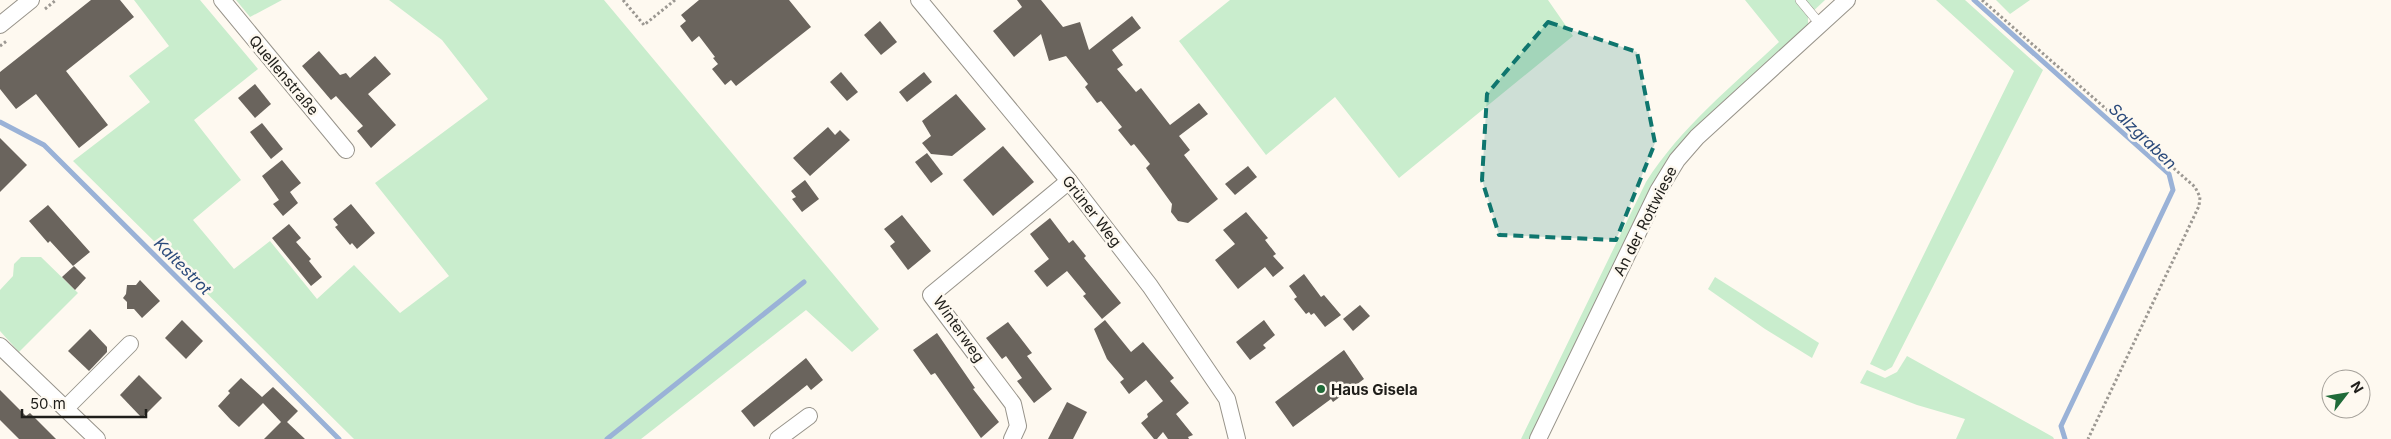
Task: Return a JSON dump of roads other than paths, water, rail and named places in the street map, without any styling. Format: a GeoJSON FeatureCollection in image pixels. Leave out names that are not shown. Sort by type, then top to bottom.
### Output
{"type":"FeatureCollection","features":[{"type":"Feature","properties":{"kind":"street"},"geometry":{"type":"LineString","coordinates":[[0,25],[31,0]]}},
{"type":"Feature","properties":{"kind":"street","name":"Quellenstraße"},"geometry":{"type":"LineString","coordinates":[[222,0],[346,150]]}},
{"type":"Feature","properties":{"kind":"street","name":"Grüner Weg"},"geometry":{"type":"LineString","coordinates":[[919,0],[1069,181],[1150,286],[1227,399],[1237,439]]}},
{"type":"Feature","properties":{"kind":"street","name":"An der Rottwiese"},"geometry":{"type":"LineString","coordinates":[[1538,439],[1658,191],[1677,160],[1697,137],[1847,0]]}},
{"type":"Feature","properties":{"kind":"street","name":"Winterweg"},"geometry":{"type":"LineString","coordinates":[[1012,439],[1018,426],[1013,404],[931,295],[1069,181]]}},
{"type":"Feature","properties":{"kind":"street"},"geometry":{"type":"LineString","coordinates":[[66,408],[130,344]]}},
{"type":"Feature","properties":{"kind":"street"},"geometry":{"type":"LineString","coordinates":[[0,346],[97,439]]}},
{"type":"Feature","properties":{"kind":"street"},"geometry":{"type":"LineString","coordinates":[[778,439],[809,416]]}},
{"type":"Feature","properties":{"kind":"lane"},"geometry":{"type":"LineString","coordinates":[[1800,0],[1820,24]]}},
{"type":"Feature","properties":{"kind":"waterway","name":"Salzgraben"},"geometry":{"type":"LineString","coordinates":[[1974,0],[2169,174],[2173,190],[2061,426],[2065,439]]}},
{"type":"Feature","properties":{"kind":"waterway","name":"Kaltestrot"},"geometry":{"type":"LineString","coordinates":[[0,122],[44,145],[339,439]]}},
{"type":"Feature","properties":{"kind":"waterway"},"geometry":{"type":"LineString","coordinates":[[607,439],[804,282]]}},
{"type":"Feature","properties":{"kind":"place","name":"Haus Gisela"},"geometry":{"type":"Point","coordinates":[1321,389]}}]}
